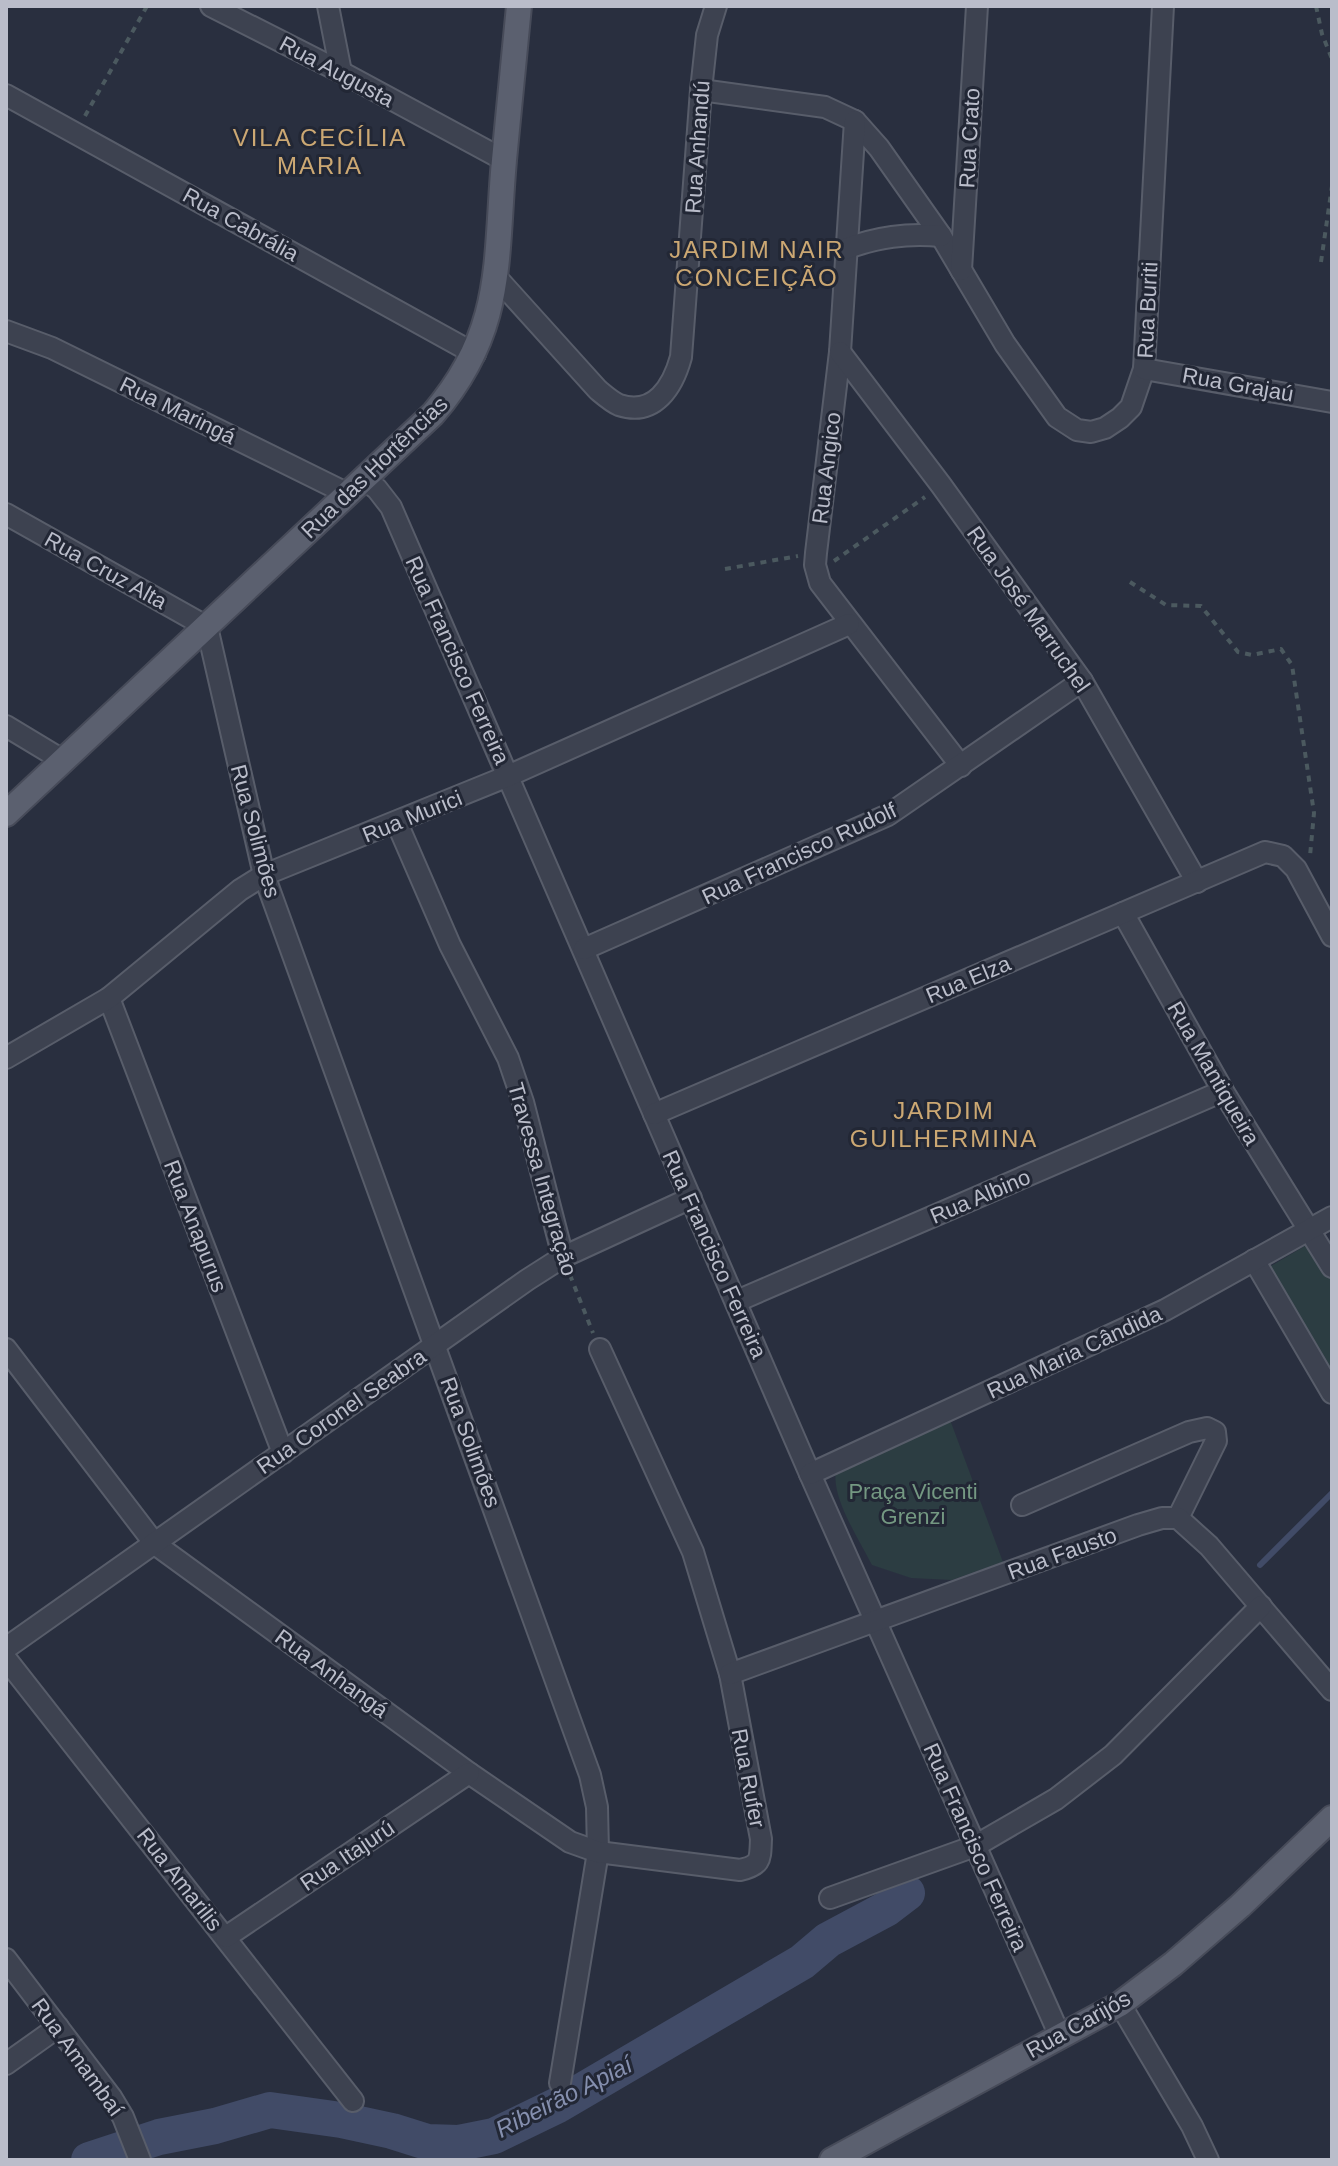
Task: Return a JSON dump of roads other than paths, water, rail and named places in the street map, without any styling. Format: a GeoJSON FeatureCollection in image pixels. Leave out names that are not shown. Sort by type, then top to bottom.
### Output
{"type":"FeatureCollection","features":[{"type":"Feature","properties":{"kind":"main road","name":"Rua das Hortências"},"geometry":{"type":"LineString","coordinates":[[6,814],[433,414],[475,354],[487,322],[496,277],[519,6]]}},
{"type":"Feature","properties":{"kind":"main road","name":"Rua Carijós"},"geometry":{"type":"LineString","coordinates":[[832,2160],[1120,2004],[1173,1964],[1240,1906],[1332,1818]]}},
{"type":"Feature","properties":{"kind":"street","name":"Rua Augusta"},"geometry":{"type":"LineString","coordinates":[[211,6],[504,160]]}},
{"type":"Feature","properties":{"kind":"street"},"geometry":{"type":"LineString","coordinates":[[328,6],[341,72]]}},
{"type":"Feature","properties":{"kind":"street","name":"Rua Anhandú"},"geometry":{"type":"LineString","coordinates":[[496,277],[598,390],[618,404],[638,408],[665,394],[675,380],[681,357],[701,90],[707,35],[716,6]]}},
{"type":"Feature","properties":{"kind":"street","name":"Rua Crato"},"geometry":{"type":"LineString","coordinates":[[961,271],[977,6]]}},
{"type":"Feature","properties":{"kind":"street","name":"Rua Buriti"},"geometry":{"type":"LineString","coordinates":[[701,90],[825,107],[855,121],[879,148],[941,236],[1005,344],[1057,417],[1077,430],[1091,432],[1105,428],[1131,407],[1144,369],[1163,6]]}},
{"type":"Feature","properties":{"kind":"street","name":"Rua Cabrália"},"geometry":{"type":"LineString","coordinates":[[6,95],[475,354]]}},
{"type":"Feature","properties":{"kind":"street","name":"Rua Angico"},"geometry":{"type":"LineString","coordinates":[[849,624],[816,563],[840,352],[855,121]]}},
{"type":"Feature","properties":{"kind":"street"},"geometry":{"type":"LineString","coordinates":[[845,249],[881,237],[941,236]]}},
{"type":"Feature","properties":{"kind":"street","name":"Rua Maringá"},"geometry":{"type":"LineString","coordinates":[[6,331],[52,348],[356,486]]}},
{"type":"Feature","properties":{"kind":"street","name":"Rua José Marruchel"},"geometry":{"type":"LineString","coordinates":[[840,352],[941,485],[1082,681],[1197,882]]}},
{"type":"Feature","properties":{"kind":"street","name":"Rua Grajaú"},"geometry":{"type":"LineString","coordinates":[[1144,369],[1295,393],[1332,402]]}},
{"type":"Feature","properties":{"kind":"street","name":"Rua Francisco Ferreira"},"geometry":{"type":"LineString","coordinates":[[356,486],[377,489],[391,507],[810,1474],[1060,2036]]}},
{"type":"Feature","properties":{"kind":"street","name":"Rua Cruz Alta"},"geometry":{"type":"LineString","coordinates":[[6,514],[207,627]]}},
{"type":"Feature","properties":{"kind":"street"},"geometry":{"type":"LineString","coordinates":[[849,624],[961,766]]}},
{"type":"Feature","properties":{"kind":"street","name":"Rua Murici"},"geometry":{"type":"LineString","coordinates":[[6,1058],[109,998],[240,890],[264,875],[508,776],[849,624]]}},
{"type":"Feature","properties":{"kind":"street","name":"Rua Solimões"},"geometry":{"type":"LineString","coordinates":[[207,627],[264,875],[590,1775],[597,1807],[598,1852],[560,2083]]}},
{"type":"Feature","properties":{"kind":"street","name":"Rua Francisco Rudolf"},"geometry":{"type":"LineString","coordinates":[[584,949],[888,815],[1082,681]]}},
{"type":"Feature","properties":{"kind":"street"},"geometry":{"type":"LineString","coordinates":[[6,726],[64,761]]}},
{"type":"Feature","properties":{"kind":"street","name":"Travessa Integração"},"geometry":{"type":"LineString","coordinates":[[397,823],[450,945],[508,1058],[523,1102],[563,1257]]}},
{"type":"Feature","properties":{"kind":"street","name":"Rua Elza"},"geometry":{"type":"LineString","coordinates":[[654,1114],[1265,852],[1289,862],[1332,936]]}},
{"type":"Feature","properties":{"kind":"street","name":"Rua Mantiqueira"},"geometry":{"type":"LineString","coordinates":[[1123,913],[1223,1091],[1332,1267]]}},
{"type":"Feature","properties":{"kind":"street","name":"Rua Anapurus"},"geometry":{"type":"LineString","coordinates":[[109,998],[283,1453]]}},
{"type":"Feature","properties":{"kind":"street","name":"Rua Albino"},"geometry":{"type":"LineString","coordinates":[[737,1301],[1223,1091]]}},
{"type":"Feature","properties":{"kind":"street","name":"Rua Coronel Seabra"},"geometry":{"type":"LineString","coordinates":[[6,1648],[563,1257],[691,1198]]}},
{"type":"Feature","properties":{"kind":"street","name":"Rua Maria Cândida"},"geometry":{"type":"LineString","coordinates":[[810,1474],[1165,1310],[1332,1217]]}},
{"type":"Feature","properties":{"kind":"street"},"geometry":{"type":"LineString","coordinates":[[1254,1260],[1332,1393]]}},
{"type":"Feature","properties":{"kind":"street","name":"Rua Anhangá"},"geometry":{"type":"LineString","coordinates":[[6,1349],[155,1544],[469,1773],[570,1842],[598,1852],[740,1870]]}},
{"type":"Feature","properties":{"kind":"street"},"geometry":{"type":"LineString","coordinates":[[600,1349],[693,1552],[730,1674]]}},
{"type":"Feature","properties":{"kind":"street"},"geometry":{"type":"LineString","coordinates":[[1022,1505],[1189,1432],[1207,1428],[1215,1432],[1216,1441],[1178,1518],[1209,1546],[1332,1690]]}},
{"type":"Feature","properties":{"kind":"street","name":"Rua Fausto"},"geometry":{"type":"LineString","coordinates":[[730,1674],[1138,1525],[1162,1518],[1178,1518]]}},
{"type":"Feature","properties":{"kind":"street"},"geometry":{"type":"LineString","coordinates":[[830,1898],[975,1846],[1056,1799],[1113,1755],[1261,1606]]}},
{"type":"Feature","properties":{"kind":"street","name":"Rua Amarilis"},"geometry":{"type":"LineString","coordinates":[[6,1659],[353,2101]]}},
{"type":"Feature","properties":{"kind":"street","name":"Rua Rufer"},"geometry":{"type":"LineString","coordinates":[[730,1674],[761,1839],[760,1858],[754,1867],[740,1870]]}},
{"type":"Feature","properties":{"kind":"street","name":"Rua Itajurú"},"geometry":{"type":"LineString","coordinates":[[226,1937],[469,1773]]}},
{"type":"Feature","properties":{"kind":"street","name":"Rua Amambaí"},"geometry":{"type":"LineString","coordinates":[[6,1959],[111,2097],[137,2150]]}},
{"type":"Feature","properties":{"kind":"street"},"geometry":{"type":"LineString","coordinates":[[1120,2004],[1192,2126],[1208,2160]]}},
{"type":"Feature","properties":{"kind":"street"},"geometry":{"type":"LineString","coordinates":[[6,2064],[58,2027]]}},
{"type":"Feature","properties":{"kind":"waterway"},"geometry":{"type":"LineString","coordinates":[[1260,1565],[1332,1493]]}},
{"type":"Feature","properties":{"kind":"waterway","name":"Ribeirão Apiaí"},"geometry":{"type":"LineString","coordinates":[[89,2160],[159,2137],[215,2126],[270,2110],[341,2120],[427,2142],[459,2143],[494,2136],[558,2105],[802,1962],[828,1940],[886,1909],[907,1893]]}},
{"type":"Feature","properties":{"kind":"district","name":"VILA CECÍLIA MARIA"},"geometry":{"type":"Point","coordinates":[320,152]}},
{"type":"Feature","properties":{"kind":"district","name":"JARDIM NAIR CONCEIÇÃO"},"geometry":{"type":"Point","coordinates":[757,264]}},
{"type":"Feature","properties":{"kind":"district","name":"JARDIM GUILHERMINA"},"geometry":{"type":"Point","coordinates":[944,1125]}},
{"type":"Feature","properties":{"kind":"park label","name":"Praça Vicenti Grenzi"},"geometry":{"type":"Point","coordinates":[913,1504]}}]}
